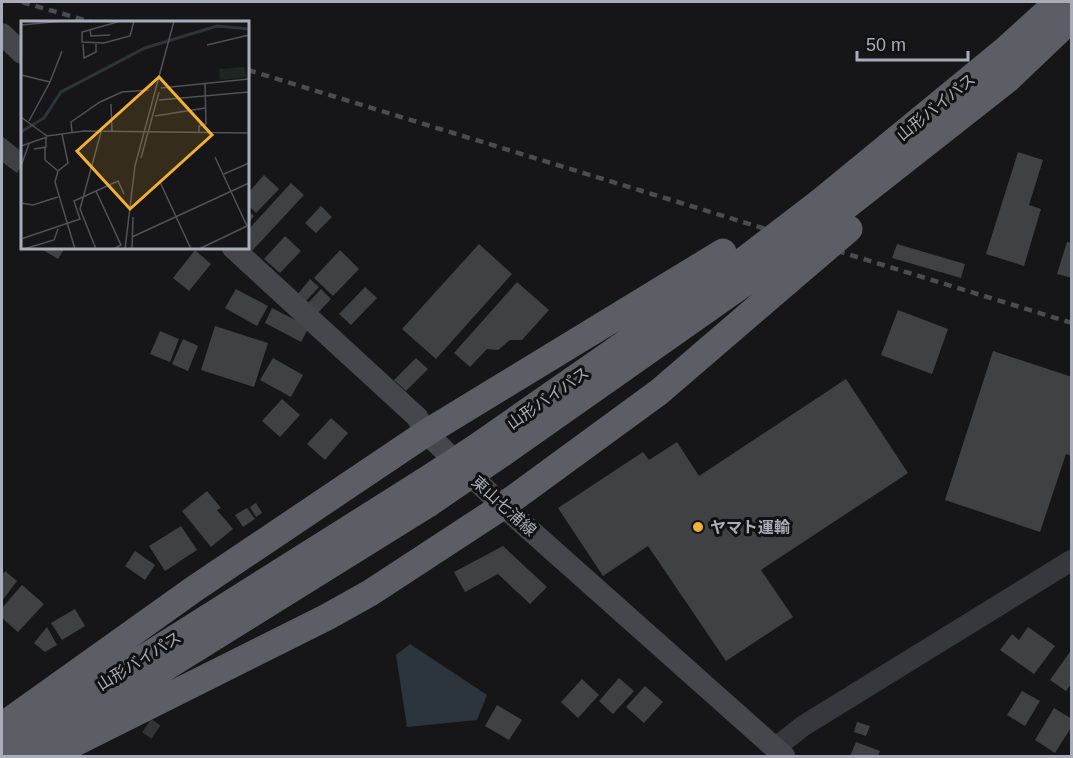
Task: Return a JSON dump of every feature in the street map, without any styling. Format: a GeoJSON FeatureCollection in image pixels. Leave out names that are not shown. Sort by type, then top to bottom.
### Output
{"type":"FeatureCollection","features":[{"type":"Feature","properties":{"kind":"highway","name":"山形バイパス"},"geometry":{"type":"LineString","coordinates":[[827,210],[1058,2]]}},
{"type":"Feature","properties":{"kind":"highway","name":"山形バイパス"},"geometry":{"type":"LineString","coordinates":[[22,756],[425,493],[475,448],[738,265],[827,210],[1006,80],[1071,18]]}},
{"type":"Feature","properties":{"kind":"highway"},"geometry":{"type":"LineString","coordinates":[[2,726],[194,589],[426,433],[738,265],[827,210]]}},
{"type":"Feature","properties":{"kind":"highway"},"geometry":{"type":"LineString","coordinates":[[49,756],[327,617],[503,506],[659,392],[787,282],[827,210]]}},
{"type":"Feature","properties":{"kind":"highway","name":"山形バイパス"},"geometry":{"type":"LineString","coordinates":[[2,745],[425,493],[503,453],[738,265]]}},
{"type":"Feature","properties":{"kind":"main road"},"geometry":{"type":"LineString","coordinates":[[2,34],[21,52]]}},
{"type":"Feature","properties":{"kind":"main road","name":"東山七浦線"},"geometry":{"type":"LineString","coordinates":[[234,249],[417,417],[426,433],[503,506],[779,752]]}},
{"type":"Feature","properties":{"kind":"street"},"geometry":{"type":"LineString","coordinates":[[779,752],[803,726],[1071,560]]}},
{"type":"Feature","properties":{"kind":"shaded area"},"geometry":{"type":"Polygon","coordinates":[[[410,644],[487,695],[477,720],[407,727],[396,655],[410,644]]]}},
{"type":"Feature","properties":{"kind":"building"},"geometry":{"type":"Polygon","coordinates":[[[2,136],[21,151],[21,167],[17,173],[2,162],[2,136]]]}},
{"type":"Feature","properties":{"kind":"building"},"geometry":{"type":"Polygon","coordinates":[[[1018,152],[1043,160],[1029,205],[1041,209],[1024,266],[986,254],[1018,152]]]}},
{"type":"Feature","properties":{"kind":"building"},"geometry":{"type":"Polygon","coordinates":[[[264,175],[279,189],[256,213],[249,206],[249,192],[264,175]]]}},
{"type":"Feature","properties":{"kind":"building"},"geometry":{"type":"Polygon","coordinates":[[[291,183],[304,195],[250,253],[249,229],[291,183]]]}},
{"type":"Feature","properties":{"kind":"building"},"geometry":{"type":"Polygon","coordinates":[[[321,206],[332,217],[316,233],[305,223],[321,206]]]}},
{"type":"Feature","properties":{"kind":"building"},"geometry":{"type":"Polygon","coordinates":[[[249,211],[254,216],[249,223],[249,211]]]}},
{"type":"Feature","properties":{"kind":"building"},"geometry":{"type":"Polygon","coordinates":[[[285,236],[301,251],[280,273],[264,259],[285,236]]]}},
{"type":"Feature","properties":{"kind":"building"},"geometry":{"type":"Polygon","coordinates":[[[1067,242],[1072,243],[1072,278],[1057,274],[1067,242]]]}},
{"type":"Feature","properties":{"kind":"building"},"geometry":{"type":"Polygon","coordinates":[[[479,244],[512,274],[436,359],[402,329],[479,244]]]}},
{"type":"Feature","properties":{"kind":"building"},"geometry":{"type":"Polygon","coordinates":[[[897,244],[965,264],[961,278],[892,258],[897,244]]]}},
{"type":"Feature","properties":{"kind":"building"},"geometry":{"type":"Polygon","coordinates":[[[44,249],[64,249],[58,259],[44,249]]]}},
{"type":"Feature","properties":{"kind":"building"},"geometry":{"type":"Polygon","coordinates":[[[195,250],[211,264],[189,291],[173,278],[195,250]]]}},
{"type":"Feature","properties":{"kind":"building"},"geometry":{"type":"Polygon","coordinates":[[[340,250],[359,269],[333,296],[314,278],[340,250]]]}},
{"type":"Feature","properties":{"kind":"building"},"geometry":{"type":"Polygon","coordinates":[[[310,279],[319,287],[306,301],[298,294],[310,279]]]}},
{"type":"Feature","properties":{"kind":"building"},"geometry":{"type":"Polygon","coordinates":[[[517,282],[549,310],[522,340],[510,340],[498,350],[487,349],[470,367],[454,353],[517,282]]]}},
{"type":"Feature","properties":{"kind":"building"},"geometry":{"type":"Polygon","coordinates":[[[365,287],[377,298],[351,325],[339,314],[365,287]]]}},
{"type":"Feature","properties":{"kind":"building"},"geometry":{"type":"Polygon","coordinates":[[[236,289],[268,306],[257,326],[225,308],[236,289]]]}},
{"type":"Feature","properties":{"kind":"building"},"geometry":{"type":"Polygon","coordinates":[[[321,289],[331,299],[317,314],[307,304],[321,289]]]}},
{"type":"Feature","properties":{"kind":"building"},"geometry":{"type":"Polygon","coordinates":[[[272,308],[309,327],[301,342],[265,323],[272,308]]]}},
{"type":"Feature","properties":{"kind":"building"},"geometry":{"type":"Polygon","coordinates":[[[898,310],[948,329],[932,374],[881,355],[898,310]]]}},
{"type":"Feature","properties":{"kind":"building"},"geometry":{"type":"Polygon","coordinates":[[[215,326],[268,343],[254,387],[201,370],[215,326]]]}},
{"type":"Feature","properties":{"kind":"building"},"geometry":{"type":"Polygon","coordinates":[[[160,331],[179,339],[170,362],[150,354],[160,331]]]}},
{"type":"Feature","properties":{"kind":"building"},"geometry":{"type":"Polygon","coordinates":[[[183,339],[198,346],[188,371],[172,364],[183,339]]]}},
{"type":"Feature","properties":{"kind":"building"},"geometry":{"type":"Polygon","coordinates":[[[993,351],[1072,377],[1072,456],[1066,454],[1040,532],[945,500],[993,351]]]}},
{"type":"Feature","properties":{"kind":"building"},"geometry":{"type":"Polygon","coordinates":[[[273,358],[303,375],[291,397],[260,380],[273,358]]]}},
{"type":"Feature","properties":{"kind":"building"},"geometry":{"type":"Polygon","coordinates":[[[416,358],[428,369],[406,391],[394,380],[416,358]]]}},
{"type":"Feature","properties":{"kind":"building","name":"ヤマト運輸"},"geometry":{"type":"Polygon","coordinates":[[[846,379],[908,473],[761,570],[793,617],[726,661],[648,546],[603,576],[558,508],[643,452],[649,460],[677,442],[699,476],[846,379]]]}},
{"type":"Feature","properties":{"kind":"building"},"geometry":{"type":"Polygon","coordinates":[[[282,399],[300,415],[280,437],[262,421],[282,399]]]}},
{"type":"Feature","properties":{"kind":"building"},"geometry":{"type":"Polygon","coordinates":[[[331,418],[348,433],[325,460],[307,444],[331,418]]]}},
{"type":"Feature","properties":{"kind":"building"},"geometry":{"type":"Polygon","coordinates":[[[207,491],[221,508],[217,510],[233,529],[211,547],[182,511],[207,491]]]}},
{"type":"Feature","properties":{"kind":"building"},"geometry":{"type":"Polygon","coordinates":[[[256,503],[262,513],[256,517],[250,507],[256,503]]]}},
{"type":"Feature","properties":{"kind":"building"},"geometry":{"type":"Polygon","coordinates":[[[247,508],[255,519],[243,527],[235,515],[247,508]]]}},
{"type":"Feature","properties":{"kind":"building"},"geometry":{"type":"Polygon","coordinates":[[[181,526],[197,550],[165,571],[149,546],[181,526]]]}},
{"type":"Feature","properties":{"kind":"building"},"geometry":{"type":"Polygon","coordinates":[[[503,546],[547,587],[530,604],[498,574],[465,592],[454,572],[503,546]]]}},
{"type":"Feature","properties":{"kind":"building"},"geometry":{"type":"Polygon","coordinates":[[[135,551],[155,565],[145,580],[125,566],[135,551]]]}},
{"type":"Feature","properties":{"kind":"building"},"geometry":{"type":"Polygon","coordinates":[[[5,571],[17,581],[2,601],[2,575],[5,571]]]}},
{"type":"Feature","properties":{"kind":"building"},"geometry":{"type":"Polygon","coordinates":[[[22,585],[44,604],[18,632],[2,618],[2,608],[22,585]]]}},
{"type":"Feature","properties":{"kind":"building"},"geometry":{"type":"Polygon","coordinates":[[[75,609],[85,626],[62,640],[51,623],[75,609]]]}},
{"type":"Feature","properties":{"kind":"building"},"geometry":{"type":"Polygon","coordinates":[[[47,627],[57,645],[45,652],[34,643],[47,627]]]}},
{"type":"Feature","properties":{"kind":"building"},"geometry":{"type":"Polygon","coordinates":[[[1028,627],[1055,646],[1034,674],[1000,650],[1012,634],[1019,640],[1028,627]]]}},
{"type":"Feature","properties":{"kind":"building"},"geometry":{"type":"Polygon","coordinates":[[[1072,649],[1072,683],[1066,691],[1050,680],[1072,649]]]}},
{"type":"Feature","properties":{"kind":"building"},"geometry":{"type":"Polygon","coordinates":[[[619,678],[634,691],[613,714],[599,701],[619,678]]]}},
{"type":"Feature","properties":{"kind":"building"},"geometry":{"type":"Polygon","coordinates":[[[582,679],[599,695],[578,718],[561,702],[582,679]]]}},
{"type":"Feature","properties":{"kind":"building"},"geometry":{"type":"Polygon","coordinates":[[[645,686],[663,702],[644,723],[626,707],[645,686]]]}},
{"type":"Feature","properties":{"kind":"building"},"geometry":{"type":"Polygon","coordinates":[[[1022,691],[1040,701],[1025,726],[1007,715],[1022,691]]]}},
{"type":"Feature","properties":{"kind":"building"},"geometry":{"type":"Polygon","coordinates":[[[497,705],[522,720],[509,740],[485,726],[497,705]]]}},
{"type":"Feature","properties":{"kind":"building"},"geometry":{"type":"Polygon","coordinates":[[[1054,708],[1072,719],[1072,726],[1055,753],[1035,740],[1054,708]]]}},
{"type":"Feature","properties":{"kind":"building"},"geometry":{"type":"Polygon","coordinates":[[[857,722],[870,726],[866,736],[854,732],[857,722]]]}},
{"type":"Feature","properties":{"kind":"building"},"geometry":{"type":"Polygon","coordinates":[[[856,742],[880,751],[878,756],[850,756],[856,742]]]}},
{"type":"Feature","properties":{"kind":"tunnel"},"geometry":{"type":"LineString","coordinates":[[127,712],[156,732]]}},
{"type":"Feature","properties":{"kind":"railway"},"geometry":{"type":"LineString","coordinates":[[22,2],[88,21]]}},
{"type":"Feature","properties":{"kind":"railway"},"geometry":{"type":"LineString","coordinates":[[249,70],[1072,323]]}},
{"type":"Feature","properties":{"kind":"place","name":"ヤマト運輸"},"geometry":{"type":"Point","coordinates":[698,527]}}]}
